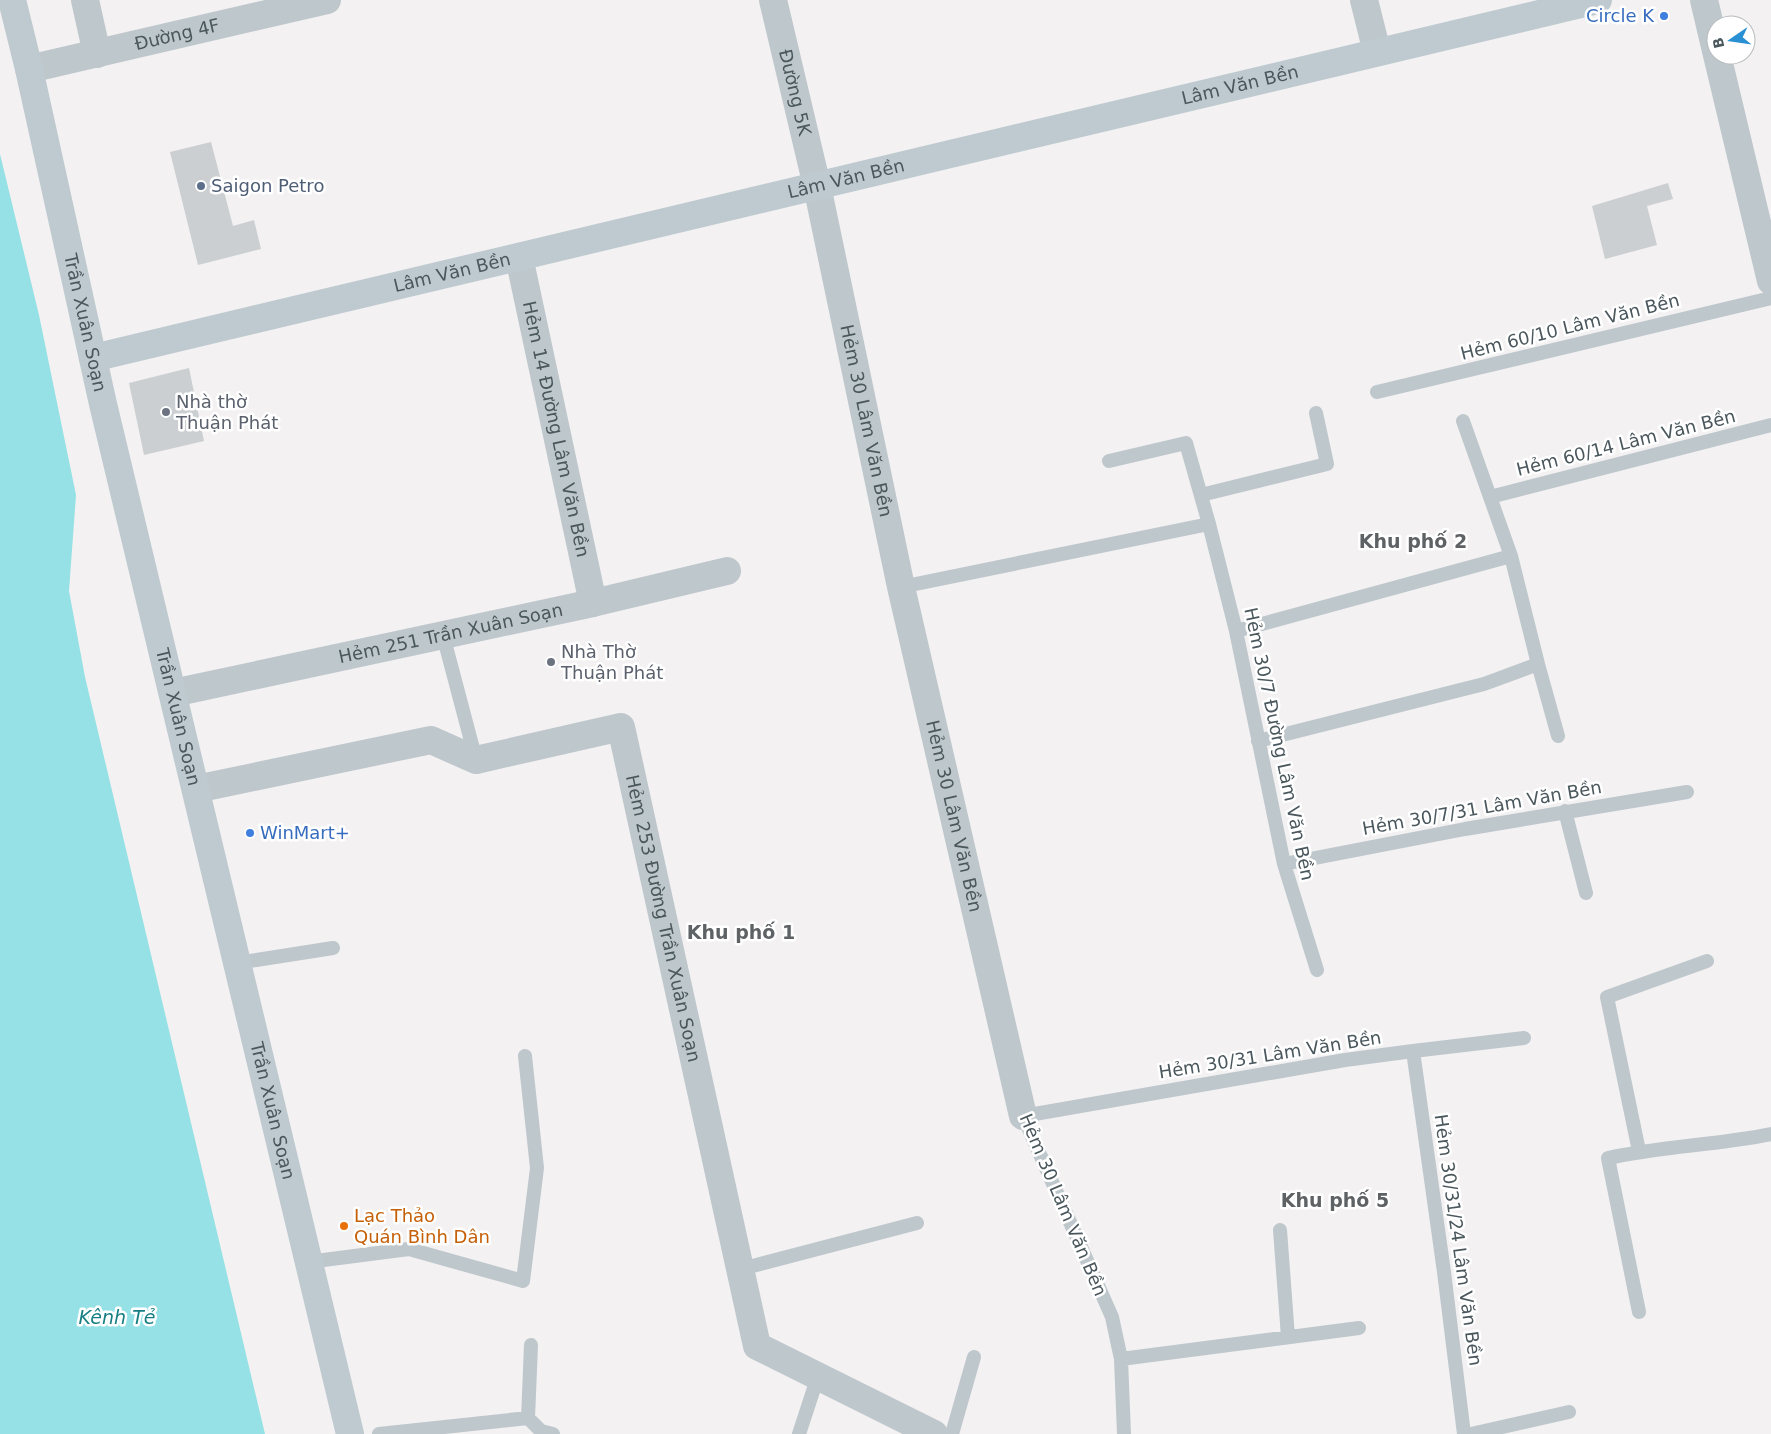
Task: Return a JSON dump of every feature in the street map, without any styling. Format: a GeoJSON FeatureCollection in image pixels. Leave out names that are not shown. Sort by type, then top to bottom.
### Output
{"type":"FeatureCollection","features":[{"type":"Feature","properties":{"kind":"street","name":"Trần Xuân Soạn"},"geometry":{"type":"LineString","coordinates":[[12,0],[30,69],[93,358],[350,1434]]}},
{"type":"Feature","properties":{"kind":"street"},"geometry":{"type":"LineString","coordinates":[[85,0],[97,54]]}},
{"type":"Feature","properties":{"kind":"street","name":"Đường 4F"},"geometry":{"type":"LineString","coordinates":[[30,69],[97,54],[231,11],[327,0]]}},
{"type":"Feature","properties":{"kind":"street","name":"Đường 5K"},"geometry":{"type":"LineString","coordinates":[[773,0],[817,186]]}},
{"type":"Feature","properties":{"kind":"street"},"geometry":{"type":"LineString","coordinates":[[1364,0],[1377,52]]}},
{"type":"Feature","properties":{"kind":"street","name":"Lâm Văn Bền"},"geometry":{"type":"LineString","coordinates":[[93,358],[1598,0]]}},
{"type":"Feature","properties":{"kind":"street"},"geometry":{"type":"LineString","coordinates":[[1704,0],[1708,15]]}},
{"type":"Feature","properties":{"kind":"street"},"geometry":{"type":"LineString","coordinates":[[1719,65],[1771,281]]}},
{"type":"Feature","properties":{"kind":"street","name":"Hẻm 30 Lâm Văn Bền"},"geometry":{"type":"LineString","coordinates":[[817,186],[901,588],[1023,1116]]}},
{"type":"Feature","properties":{"kind":"street","name":"Hẻm 14 Đường Lâm Văn Bền"},"geometry":{"type":"LineString","coordinates":[[519,257],[593,603]]}},
{"type":"Feature","properties":{"kind":"street","name":"Hẻm 251 Trần Xuân Soạn"},"geometry":{"type":"LineString","coordinates":[[173,693],[593,603],[727,571]]}},
{"type":"Feature","properties":{"kind":"street","name":"Hẻm 253 Đường Trần Xuân Soạn"},"geometry":{"type":"LineString","coordinates":[[476,760],[621,726],[757,1346],[934,1434]]}},
{"type":"Feature","properties":{"kind":"street"},"geometry":{"type":"LineString","coordinates":[[196,789],[431,740],[476,760]]}},
{"type":"Feature","properties":{"kind":"lane","name":"Hẻm 60/10 Lâm Văn Bền"},"geometry":{"type":"LineString","coordinates":[[1377,392],[1771,298]]}},
{"type":"Feature","properties":{"kind":"lane"},"geometry":{"type":"LineString","coordinates":[[1201,495],[1327,464],[1316,413]]}},
{"type":"Feature","properties":{"kind":"lane"},"geometry":{"type":"LineString","coordinates":[[1463,421],[1511,556],[1558,736]]}},
{"type":"Feature","properties":{"kind":"lane","name":"Hẻm 60/14 Lâm Văn Bền"},"geometry":{"type":"LineString","coordinates":[[1490,497],[1771,425]]}},
{"type":"Feature","properties":{"kind":"lane","name":"Hẻm 30/7 Đường Lâm Văn Bền"},"geometry":{"type":"LineString","coordinates":[[1109,462],[1186,443],[1236,631],[1284,864],[1317,970]]}},
{"type":"Feature","properties":{"kind":"lane"},"geometry":{"type":"LineString","coordinates":[[901,588],[1209,524]]}},
{"type":"Feature","properties":{"kind":"lane"},"geometry":{"type":"LineString","coordinates":[[1236,631],[1511,556]]}},
{"type":"Feature","properties":{"kind":"lane"},"geometry":{"type":"LineString","coordinates":[[444,635],[476,760]]}},
{"type":"Feature","properties":{"kind":"lane"},"geometry":{"type":"LineString","coordinates":[[1258,741],[1484,684],[1538,664]]}},
{"type":"Feature","properties":{"kind":"lane","name":"Hẻm 30/7/31 Lâm Văn Bền"},"geometry":{"type":"LineString","coordinates":[[1284,864],[1565,811],[1687,792]]}},
{"type":"Feature","properties":{"kind":"lane"},"geometry":{"type":"LineString","coordinates":[[1565,811],[1586,893]]}},
{"type":"Feature","properties":{"kind":"lane"},"geometry":{"type":"LineString","coordinates":[[237,963],[333,948]]}},
{"type":"Feature","properties":{"kind":"lane"},"geometry":{"type":"LineString","coordinates":[[1638,1151],[1607,997],[1707,960]]}},
{"type":"Feature","properties":{"kind":"lane","name":"Hẻm 30/31 Lâm Văn Bền"},"geometry":{"type":"LineString","coordinates":[[1023,1116],[1346,1060],[1524,1038]]}},
{"type":"Feature","properties":{"kind":"lane","name":"Hẻm 30/31/24 Lâm Văn Bền"},"geometry":{"type":"LineString","coordinates":[[1413,1051],[1444,1272],[1464,1434]]}},
{"type":"Feature","properties":{"kind":"lane"},"geometry":{"type":"LineString","coordinates":[[308,1262],[409,1249],[523,1281],[537,1168],[525,1056]]}},
{"type":"Feature","properties":{"kind":"lane","name":"Hẻm 30 Lâm Văn Bền"},"geometry":{"type":"LineString","coordinates":[[1023,1116],[1112,1317],[1121,1359],[1124,1434]]}},
{"type":"Feature","properties":{"kind":"lane"},"geometry":{"type":"LineString","coordinates":[[1639,1312],[1608,1158],[1638,1151],[1741,1140],[1771,1134]]}},
{"type":"Feature","properties":{"kind":"lane"},"geometry":{"type":"LineString","coordinates":[[741,1268],[917,1222]]}},
{"type":"Feature","properties":{"kind":"lane"},"geometry":{"type":"LineString","coordinates":[[1280,1230],[1288,1337]]}},
{"type":"Feature","properties":{"kind":"lane"},"geometry":{"type":"LineString","coordinates":[[1121,1359],[1359,1328]]}},
{"type":"Feature","properties":{"kind":"lane"},"geometry":{"type":"LineString","coordinates":[[531,1345],[528,1418],[541,1431],[552,1434]]}},
{"type":"Feature","properties":{"kind":"lane"},"geometry":{"type":"LineString","coordinates":[[952,1434],[974,1357]]}},
{"type":"Feature","properties":{"kind":"lane"},"geometry":{"type":"LineString","coordinates":[[799,1434],[818,1376]]}},
{"type":"Feature","properties":{"kind":"lane"},"geometry":{"type":"LineString","coordinates":[[1470,1434],[1569,1412]]}},
{"type":"Feature","properties":{"kind":"lane"},"geometry":{"type":"LineString","coordinates":[[380,1434],[528,1418]]}},
{"type":"Feature","properties":{"kind":"water","name":"Kênh Tẻ"},"geometry":{"type":"Polygon","coordinates":[[[0,154],[39,315],[76,495],[69,591],[85,677],[265,1434],[0,1434],[0,154]]]}},
{"type":"Feature","properties":{"kind":"building","name":"Saigon Petro"},"geometry":{"type":"Polygon","coordinates":[[[211,142],[233,226],[254,220],[261,249],[198,265],[170,152],[211,142]]]}},
{"type":"Feature","properties":{"kind":"building"},"geometry":{"type":"Polygon","coordinates":[[[1668,183],[1673,199],[1647,206],[1657,245],[1605,259],[1592,206],[1668,183]]]}},
{"type":"Feature","properties":{"kind":"building","name":"Nhà thờ Thuận Phát"},"geometry":{"type":"Polygon","coordinates":[[[189,368],[204,441],[144,455],[129,383],[189,368]]]}},
{"type":"Feature","properties":{"kind":"place","name":"Circle K"},"geometry":{"type":"Point","coordinates":[1664,16]}},
{"type":"Feature","properties":{"kind":"place","name":"Saigon Petro"},"geometry":{"type":"Point","coordinates":[201,186]}},
{"type":"Feature","properties":{"kind":"place","name":"Nhà thờ Thuận Phát"},"geometry":{"type":"Point","coordinates":[166,412]}},
{"type":"Feature","properties":{"kind":"place","name":"Nhà Thờ Thuận Phát"},"geometry":{"type":"Point","coordinates":[551,662]}},
{"type":"Feature","properties":{"kind":"place","name":"WinMart+"},"geometry":{"type":"Point","coordinates":[250,833]}},
{"type":"Feature","properties":{"kind":"place","name":"Lạc Thảo Quán Bình Dân"},"geometry":{"type":"Point","coordinates":[344,1226]}},
{"type":"Feature","properties":{"kind":"district","name":"Khu phố 2"},"geometry":{"type":"Point","coordinates":[1413,541]}},
{"type":"Feature","properties":{"kind":"district","name":"Khu phố 1"},"geometry":{"type":"Point","coordinates":[741,932]}},
{"type":"Feature","properties":{"kind":"district","name":"Khu phố 5"},"geometry":{"type":"Point","coordinates":[1335,1200]}}]}
